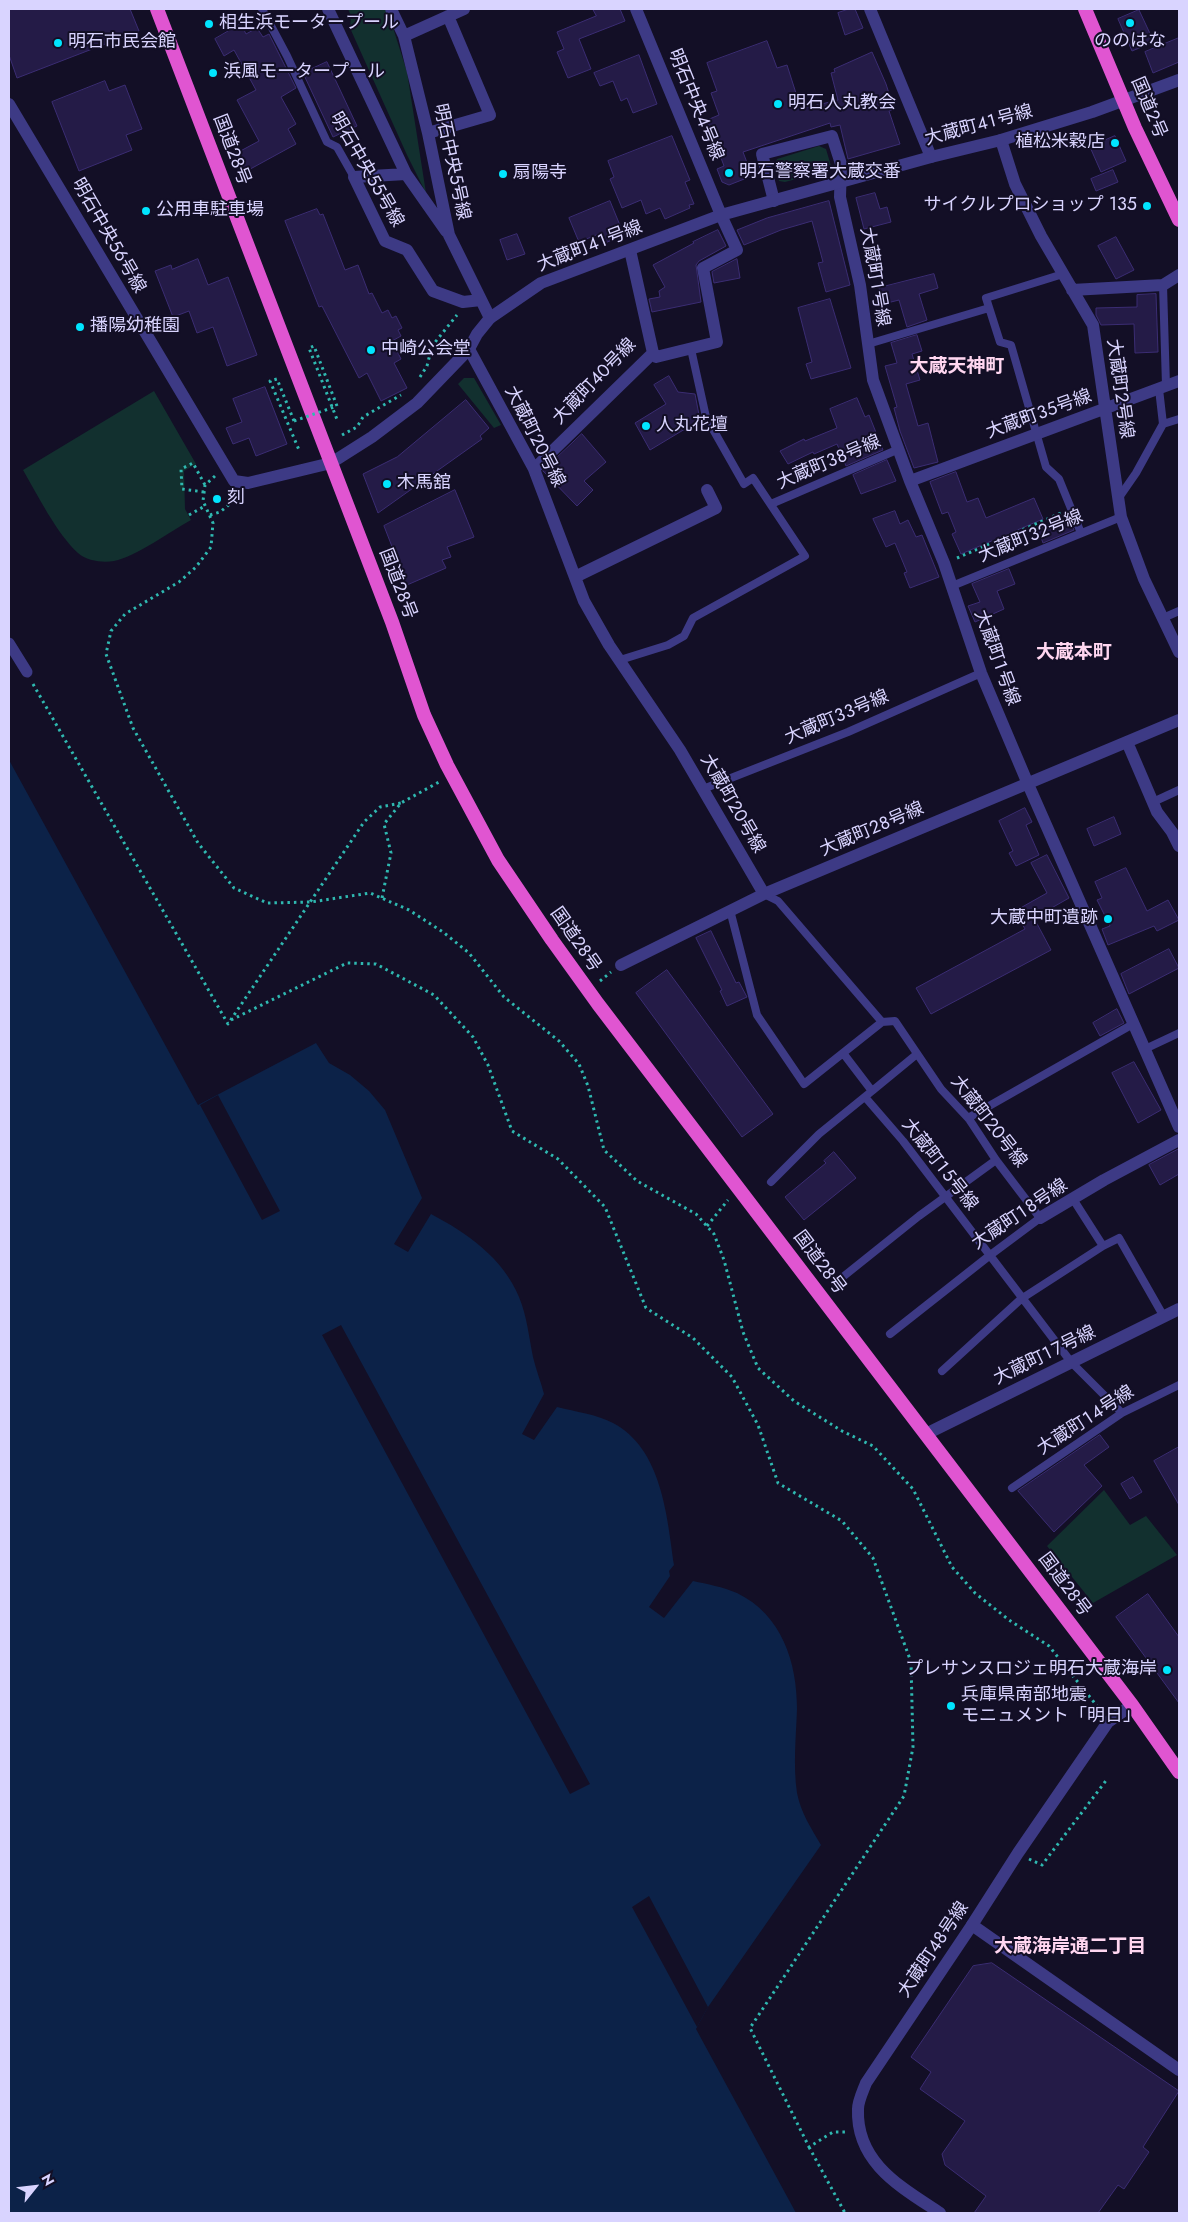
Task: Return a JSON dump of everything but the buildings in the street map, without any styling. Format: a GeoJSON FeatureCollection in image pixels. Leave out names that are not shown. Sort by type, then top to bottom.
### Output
{"type":"FeatureCollection","features":[{"type":"Feature","properties":{"kind":"highway","name":"国道28号"},"geometry":{"type":"LineString","coordinates":[[157,9],[392,622],[424,715],[452,774],[498,860],[588,991],[1132,1705],[1179,1772]]}},
{"type":"Feature","properties":{"kind":"highway","name":"国道2号"},"geometry":{"type":"LineString","coordinates":[[1086,9],[1125,100],[1134,128],[1179,217]]}},
{"type":"Feature","properties":{"kind":"street"},"geometry":{"type":"LineString","coordinates":[[328,9],[406,174],[449,234]]}},
{"type":"Feature","properties":{"kind":"street","name":"明石中央５号線"},"geometry":{"type":"LineString","coordinates":[[391,9],[404,36],[428,133],[449,234],[490,318]]}},
{"type":"Feature","properties":{"kind":"street"},"geometry":{"type":"LineString","coordinates":[[404,36],[464,9]]}},
{"type":"Feature","properties":{"kind":"street","name":"明石中央４号線"},"geometry":{"type":"LineString","coordinates":[[636,9],[737,250],[703,268],[717,342],[691,349]]}},
{"type":"Feature","properties":{"kind":"street"},"geometry":{"type":"LineString","coordinates":[[870,9],[931,157]]}},
{"type":"Feature","properties":{"kind":"street"},"geometry":{"type":"LineString","coordinates":[[428,133],[490,115],[448,16]]}},
{"type":"Feature","properties":{"kind":"street","name":"大蔵町４１号線"},"geometry":{"type":"LineString","coordinates":[[331,463],[372,437],[417,403],[469,349],[477,334],[490,318],[541,283],[721,215],[1000,140],[1125,100],[1179,80]]}},
{"type":"Feature","properties":{"kind":"street","name":"明石中央５６号線"},"geometry":{"type":"LineString","coordinates":[[9,104],[234,481],[248,483],[331,463]]}},
{"type":"Feature","properties":{"kind":"street"},"geometry":{"type":"LineString","coordinates":[[774,201],[762,154],[832,136],[841,164],[841,182]]}},
{"type":"Feature","properties":{"kind":"street","name":"大蔵町２号線"},"geometry":{"type":"LineString","coordinates":[[1000,140],[1015,184],[1063,274],[1093,325],[1121,516],[1144,579],[1179,652]]}},
{"type":"Feature","properties":{"kind":"street"},"geometry":{"type":"LineString","coordinates":[[354,177],[406,174]]}},
{"type":"Feature","properties":{"kind":"street","name":"明石中央５５号線"},"geometry":{"type":"LineString","coordinates":[[354,177],[385,241],[407,250],[433,291],[463,302],[481,300]]}},
{"type":"Feature","properties":{"kind":"street","name":"大蔵町１号線"},"geometry":{"type":"LineString","coordinates":[[841,182],[840,197],[860,285],[873,380],[910,481],[944,563],[981,673],[1179,1127]]}},
{"type":"Feature","properties":{"kind":"street","name":"大蔵町４０号線"},"geometry":{"type":"LineString","coordinates":[[534,469],[653,353],[630,250]]}},
{"type":"Feature","properties":{"kind":"street"},"geometry":{"type":"LineString","coordinates":[[1072,290],[1163,285],[1179,275]]}},
{"type":"Feature","properties":{"kind":"street","name":"大蔵町２０号線"},"geometry":{"type":"LineString","coordinates":[[469,349],[534,469],[584,601],[609,645],[680,750],[764,894]]}},
{"type":"Feature","properties":{"kind":"street"},"geometry":{"type":"LineString","coordinates":[[653,353],[656,357],[691,349]]}},
{"type":"Feature","properties":{"kind":"street","name":"大蔵町３５号線"},"geometry":{"type":"LineString","coordinates":[[910,481],[1179,381]]}},
{"type":"Feature","properties":{"kind":"street"},"geometry":{"type":"LineString","coordinates":[[575,577],[716,508],[707,490]]}},
{"type":"Feature","properties":{"kind":"street"},"geometry":{"type":"LineString","coordinates":[[9,643],[27,672]]}},
{"type":"Feature","properties":{"kind":"street","name":"大蔵町２８号線"},"geometry":{"type":"LineString","coordinates":[[621,965],[764,894],[1179,720]]}},
{"type":"Feature","properties":{"kind":"street"},"geometry":{"type":"LineString","coordinates":[[1127,742],[1153,802],[1179,846]]}},
{"type":"Feature","properties":{"kind":"street","name":"大蔵町１８号線"},"geometry":{"type":"LineString","coordinates":[[1040,1218],[1179,1140]]}},
{"type":"Feature","properties":{"kind":"street","name":"大蔵町１７号線"},"geometry":{"type":"LineString","coordinates":[[926,1434],[1179,1309]]}},
{"type":"Feature","properties":{"kind":"street","name":"大蔵町４８号線"},"geometry":{"type":"LineString","coordinates":[[940,2213],[893,2181],[870,2157],[861,2133],[858,2108],[866,2083],[972,1926],[1018,1853],[1108,1722],[1132,1705]]}},
{"type":"Feature","properties":{"kind":"street"},"geometry":{"type":"LineString","coordinates":[[972,1926],[1179,2070]]}},
{"type":"Feature","properties":{"kind":"lane","name":"明石中央５５号線"},"geometry":{"type":"LineString","coordinates":[[262,9],[288,56],[328,142],[337,147],[354,177]]}},
{"type":"Feature","properties":{"kind":"lane"},"geometry":{"type":"LineString","coordinates":[[1063,274],[986,298],[1000,342],[1011,345],[1046,467],[1059,479],[1081,533]]}},
{"type":"Feature","properties":{"kind":"lane"},"geometry":{"type":"LineString","coordinates":[[1118,498],[1136,473],[1163,424],[1163,285]]}},
{"type":"Feature","properties":{"kind":"lane"},"geometry":{"type":"LineString","coordinates":[[868,344],[990,308]]}},
{"type":"Feature","properties":{"kind":"lane"},"geometry":{"type":"LineString","coordinates":[[620,660],[668,645],[684,636],[693,618],[805,556],[753,478],[744,484],[706,417],[691,349]]}},
{"type":"Feature","properties":{"kind":"lane"},"geometry":{"type":"LineString","coordinates":[[1163,424],[1179,419]]}},
{"type":"Feature","properties":{"kind":"lane","name":"大蔵町３８号線"},"geometry":{"type":"LineString","coordinates":[[770,504],[898,449]]}},
{"type":"Feature","properties":{"kind":"lane","name":"大蔵町３２号線"},"geometry":{"type":"LineString","coordinates":[[952,586],[1121,516]]}},
{"type":"Feature","properties":{"kind":"lane"},"geometry":{"type":"LineString","coordinates":[[1163,618],[1179,611]]}},
{"type":"Feature","properties":{"kind":"lane","name":"大蔵町３３号線"},"geometry":{"type":"LineString","coordinates":[[703,789],[848,732],[981,673]]}},
{"type":"Feature","properties":{"kind":"lane"},"geometry":{"type":"LineString","coordinates":[[1153,802],[1179,790]]}},
{"type":"Feature","properties":{"kind":"lane","name":"大蔵町２０号線"},"geometry":{"type":"LineString","coordinates":[[764,894],[778,901],[882,1022],[895,1021],[940,1089],[968,1118],[996,1160],[1040,1218]]}},
{"type":"Feature","properties":{"kind":"lane"},"geometry":{"type":"LineString","coordinates":[[730,910],[757,1015],[804,1084],[882,1022]]}},
{"type":"Feature","properties":{"kind":"lane"},"geometry":{"type":"LineString","coordinates":[[968,1118],[1133,1024]]}},
{"type":"Feature","properties":{"kind":"lane"},"geometry":{"type":"LineString","coordinates":[[1145,1049],[1179,1032]]}},
{"type":"Feature","properties":{"kind":"lane"},"geometry":{"type":"LineString","coordinates":[[843,1053],[872,1091]]}},
{"type":"Feature","properties":{"kind":"lane"},"geometry":{"type":"LineString","coordinates":[[771,1182],[819,1134],[917,1054]]}},
{"type":"Feature","properties":{"kind":"lane","name":"大蔵町１５号線"},"geometry":{"type":"LineString","coordinates":[[865,1097],[903,1141],[988,1256],[1071,1362],[1122,1412]]}},
{"type":"Feature","properties":{"kind":"lane"},"geometry":{"type":"LineString","coordinates":[[839,1280],[996,1160]]}},
{"type":"Feature","properties":{"kind":"lane"},"geometry":{"type":"LineString","coordinates":[[1073,1199],[1103,1246]]}},
{"type":"Feature","properties":{"kind":"lane","name":"大蔵町１８号線"},"geometry":{"type":"LineString","coordinates":[[890,1334],[988,1256],[1040,1218]]}},
{"type":"Feature","properties":{"kind":"lane"},"geometry":{"type":"LineString","coordinates":[[942,1371],[1021,1298],[1103,1246],[1119,1238],[1164,1317]]}},
{"type":"Feature","properties":{"kind":"lane","name":"大蔵町１４号線"},"geometry":{"type":"LineString","coordinates":[[1012,1488],[1122,1412],[1178,1388]]}},
{"type":"Feature","properties":{"kind":"path"},"geometry":{"type":"LineString","coordinates":[[418,380],[427,366],[432,346],[460,311]]}},
{"type":"Feature","properties":{"kind":"path"},"geometry":{"type":"LineString","coordinates":[[299,450],[270,381],[277,378],[294,421],[337,406],[314,346],[309,348],[331,406],[338,422]]}},
{"type":"Feature","properties":{"kind":"path"},"geometry":{"type":"LineString","coordinates":[[342,435],[357,427],[363,417],[408,391]]}},
{"type":"Feature","properties":{"kind":"path"},"geometry":{"type":"LineString","coordinates":[[204,492],[182,489],[181,469],[193,463],[205,485],[203,501],[213,523],[211,547],[196,567],[179,582],[124,614],[111,631],[106,654],[133,728],[198,843],[234,888],[267,903],[311,902],[370,893],[409,910],[443,932],[469,953],[504,997],[559,1041],[579,1064],[588,1086],[604,1150],[637,1181],[696,1214],[714,1234],[724,1260],[743,1332],[758,1368],[794,1401],[842,1431],[873,1446],[913,1489],[952,1567],[975,1593],[1008,1620],[1049,1646],[1093,1699],[1108,1722]]}},
{"type":"Feature","properties":{"kind":"path"},"geometry":{"type":"LineString","coordinates":[[205,485],[224,467]]}},
{"type":"Feature","properties":{"kind":"path"},"geometry":{"type":"LineString","coordinates":[[210,515],[220,512],[236,499]]}},
{"type":"Feature","properties":{"kind":"path"},"geometry":{"type":"LineString","coordinates":[[188,515],[205,506]]}},
{"type":"Feature","properties":{"kind":"path"},"geometry":{"type":"LineString","coordinates":[[944,563],[1071,509]]}},
{"type":"Feature","properties":{"kind":"path"},"geometry":{"type":"LineString","coordinates":[[27,672],[228,1024],[364,822],[380,807],[401,803],[452,774]]}},
{"type":"Feature","properties":{"kind":"path"},"geometry":{"type":"LineString","coordinates":[[382,898],[391,853],[384,824],[401,803]]}},
{"type":"Feature","properties":{"kind":"path"},"geometry":{"type":"LineString","coordinates":[[231,1020],[347,964],[376,964],[434,995],[473,1037],[488,1065],[512,1131],[558,1158],[605,1207],[646,1308],[693,1338],[732,1378],[758,1425],[778,1483],[842,1521],[873,1558],[911,1662],[913,1747],[904,1796],[750,2028],[809,2147],[845,2213]]}},
{"type":"Feature","properties":{"kind":"path"},"geometry":{"type":"LineString","coordinates":[[588,991],[621,965]]}},
{"type":"Feature","properties":{"kind":"path"},"geometry":{"type":"LineString","coordinates":[[707,1226],[738,1188]]}},
{"type":"Feature","properties":{"kind":"path"},"geometry":{"type":"LineString","coordinates":[[1018,1853],[1042,1865],[1108,1778]]}},
{"type":"Feature","properties":{"kind":"path"},"geometry":{"type":"LineString","coordinates":[[809,2147],[833,2132],[861,2133]]}},
{"type":"Feature","properties":{"kind":"green space"},"geometry":{"type":"Polygon","coordinates":[[[348,9],[386,9],[389,15],[407,72],[426,193],[350,28],[351,16],[348,9]]]}},
{"type":"Feature","properties":{"kind":"green space"},"geometry":{"type":"Polygon","coordinates":[[[819,146],[826,149],[831,166],[826,171],[785,182],[779,181],[775,164],[777,159],[819,146]]]}},
{"type":"Feature","properties":{"kind":"green space"},"geometry":{"type":"Polygon","coordinates":[[[464,378],[474,378],[501,425],[494,428],[458,384],[464,378]]]}},
{"type":"Feature","properties":{"kind":"green space"},"geometry":{"type":"Polygon","coordinates":[[[154,391],[196,464],[184,471],[185,509],[191,520],[123,559],[105,562],[86,558],[70,545],[48,513],[23,470],[154,391]]]}},
{"type":"Feature","properties":{"kind":"green space"},"geometry":{"type":"Polygon","coordinates":[[[1104,1490],[1130,1525],[1146,1516],[1177,1555],[1093,1603],[1047,1546],[1104,1490]]]}},
{"type":"Feature","properties":{"kind":"water"},"geometry":{"type":"Polygon","coordinates":[[[9,760],[198,1105],[316,1043],[329,1063],[350,1075],[369,1091],[385,1110],[422,1198],[394,1244],[408,1252],[431,1214],[470,1238],[482,1248],[504,1270],[512,1283],[522,1304],[534,1362],[544,1394],[522,1434],[534,1440],[557,1407],[600,1417],[613,1423],[629,1435],[642,1449],[652,1466],[665,1505],[674,1565],[669,1571],[670,1576],[649,1607],[664,1618],[693,1581],[737,1593],[752,1602],[776,1627],[790,1657],[794,1674],[797,1709],[795,1762],[797,1793],[804,1814],[821,1845],[708,2007],[696,2029],[796,2213],[9,2213],[9,760]]]}},
{"type":"Feature","properties":{"kind":"pier"},"geometry":{"type":"Polygon","coordinates":[[[218,1095],[280,1211],[262,1220],[200,1105],[218,1095]]]}},
{"type":"Feature","properties":{"kind":"pier"},"geometry":{"type":"Polygon","coordinates":[[[341,1325],[590,1784],[570,1794],[322,1335],[341,1325]]]}},
{"type":"Feature","properties":{"kind":"pier"},"geometry":{"type":"Polygon","coordinates":[[[649,1896],[708,2007],[697,2027],[632,1907],[649,1896]]]}},
{"type":"Feature","properties":{"kind":"place","name":"ののはな"},"geometry":{"type":"Point","coordinates":[1130,23]}},
{"type":"Feature","properties":{"kind":"place","name":"相生浜モータープール"},"geometry":{"type":"Point","coordinates":[209,24]}},
{"type":"Feature","properties":{"kind":"place","name":"明石市民会館"},"geometry":{"type":"Point","coordinates":[58,43]}},
{"type":"Feature","properties":{"kind":"place","name":"浜風モータープール"},"geometry":{"type":"Point","coordinates":[213,73]}},
{"type":"Feature","properties":{"kind":"place","name":"明石人丸教会"},"geometry":{"type":"Point","coordinates":[778,104]}},
{"type":"Feature","properties":{"kind":"place","name":"植松米穀店"},"geometry":{"type":"Point","coordinates":[1115,143]}},
{"type":"Feature","properties":{"kind":"place","name":"明石警察署大蔵交番"},"geometry":{"type":"Point","coordinates":[729,173]}},
{"type":"Feature","properties":{"kind":"place","name":"扇陽寺"},"geometry":{"type":"Point","coordinates":[503,174]}},
{"type":"Feature","properties":{"kind":"place","name":"サイクルプロショップ 135"},"geometry":{"type":"Point","coordinates":[1147,206]}},
{"type":"Feature","properties":{"kind":"place","name":"公用車駐車場"},"geometry":{"type":"Point","coordinates":[146,211]}},
{"type":"Feature","properties":{"kind":"place","name":"播陽幼稚園"},"geometry":{"type":"Point","coordinates":[80,327]}},
{"type":"Feature","properties":{"kind":"place","name":"中崎公会堂"},"geometry":{"type":"Point","coordinates":[371,350]}},
{"type":"Feature","properties":{"kind":"place","name":"人丸花壇"},"geometry":{"type":"Point","coordinates":[646,426]}},
{"type":"Feature","properties":{"kind":"place","name":"木馬舘"},"geometry":{"type":"Point","coordinates":[387,484]}},
{"type":"Feature","properties":{"kind":"place","name":"刻"},"geometry":{"type":"Point","coordinates":[217,499]}},
{"type":"Feature","properties":{"kind":"place","name":"大蔵中町遺跡"},"geometry":{"type":"Point","coordinates":[1108,919]}},
{"type":"Feature","properties":{"kind":"place","name":"プレサンスロジェ明石大蔵海岸"},"geometry":{"type":"Point","coordinates":[1167,1670]}},
{"type":"Feature","properties":{"kind":"place","name":"兵庫県南部地震 モニュメント「明日」"},"geometry":{"type":"Point","coordinates":[951,1706]}},
{"type":"Feature","properties":{"kind":"district","name":"大蔵天神町"},"geometry":{"type":"Point","coordinates":[957,367]}},
{"type":"Feature","properties":{"kind":"district","name":"大蔵本町"},"geometry":{"type":"Point","coordinates":[1074,653]}},
{"type":"Feature","properties":{"kind":"district","name":"大蔵海岸通二丁目"},"geometry":{"type":"Point","coordinates":[1070,1947]}}]}
